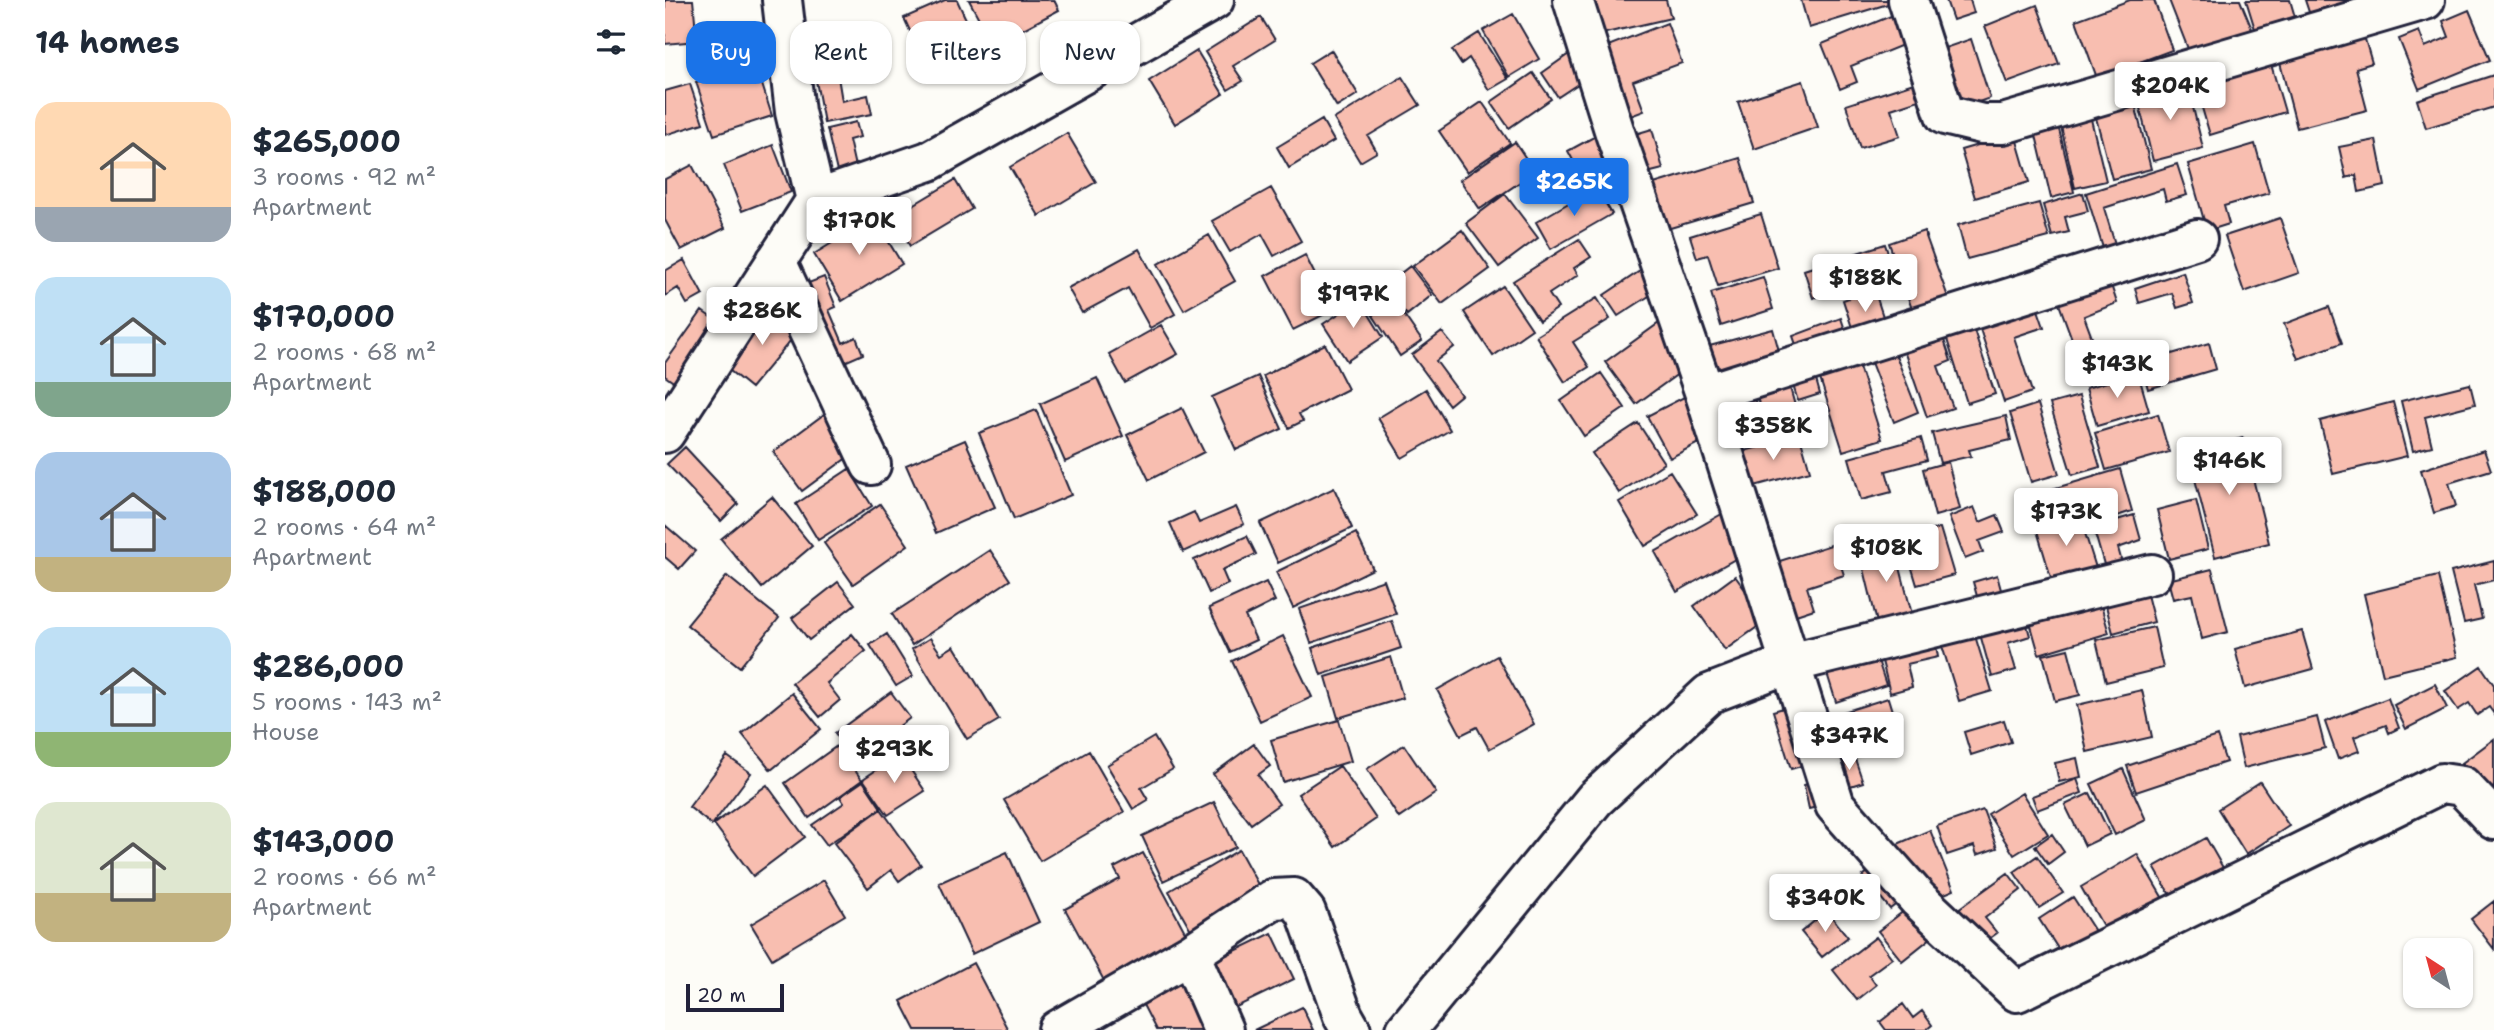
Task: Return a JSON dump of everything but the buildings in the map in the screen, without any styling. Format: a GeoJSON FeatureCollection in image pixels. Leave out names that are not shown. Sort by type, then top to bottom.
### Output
{"type":"FeatureCollection","features":[{"type":"Feature","properties":{"kind":"street"},"geometry":{"type":"LineString","coordinates":[[782,0],[795,111],[816,201]]}},
{"type":"Feature","properties":{"kind":"street"},"geometry":{"type":"LineString","coordinates":[[665,433],[816,201],[929,161],[1214,0]]}},
{"type":"Feature","properties":{"kind":"street"},"geometry":{"type":"LineString","coordinates":[[1573,0],[1615,133],[1705,394],[1835,805],[1918,899],[2017,992],[2442,783],[2462,786],[2494,820]]}},
{"type":"Feature","properties":{"kind":"street"},"geometry":{"type":"LineString","coordinates":[[1908,0],[1945,115],[1982,124],[2003,124],[2425,0]]}},
{"type":"Feature","properties":{"kind":"street"},"geometry":{"type":"LineString","coordinates":[[1705,394],[2197,239]]}},
{"type":"Feature","properties":{"kind":"street"},"geometry":{"type":"LineString","coordinates":[[776,261],[871,465]]}},
{"type":"Feature","properties":{"kind":"street"},"geometry":{"type":"LineString","coordinates":[[1406,1030],[1595,799],[1709,694],[1790,663],[2152,574]]}},
{"type":"Feature","properties":{"kind":"street"},"geometry":{"type":"LineString","coordinates":[[1058,1030],[1190,954],[1273,899],[1294,898],[1306,912],[1343,1016],[1351,1030]]}},
{"type":"Feature","properties":{"kind":"street"},"geometry":{"type":"LineString","coordinates":[[1190,954],[1223,1030]]}}]}
